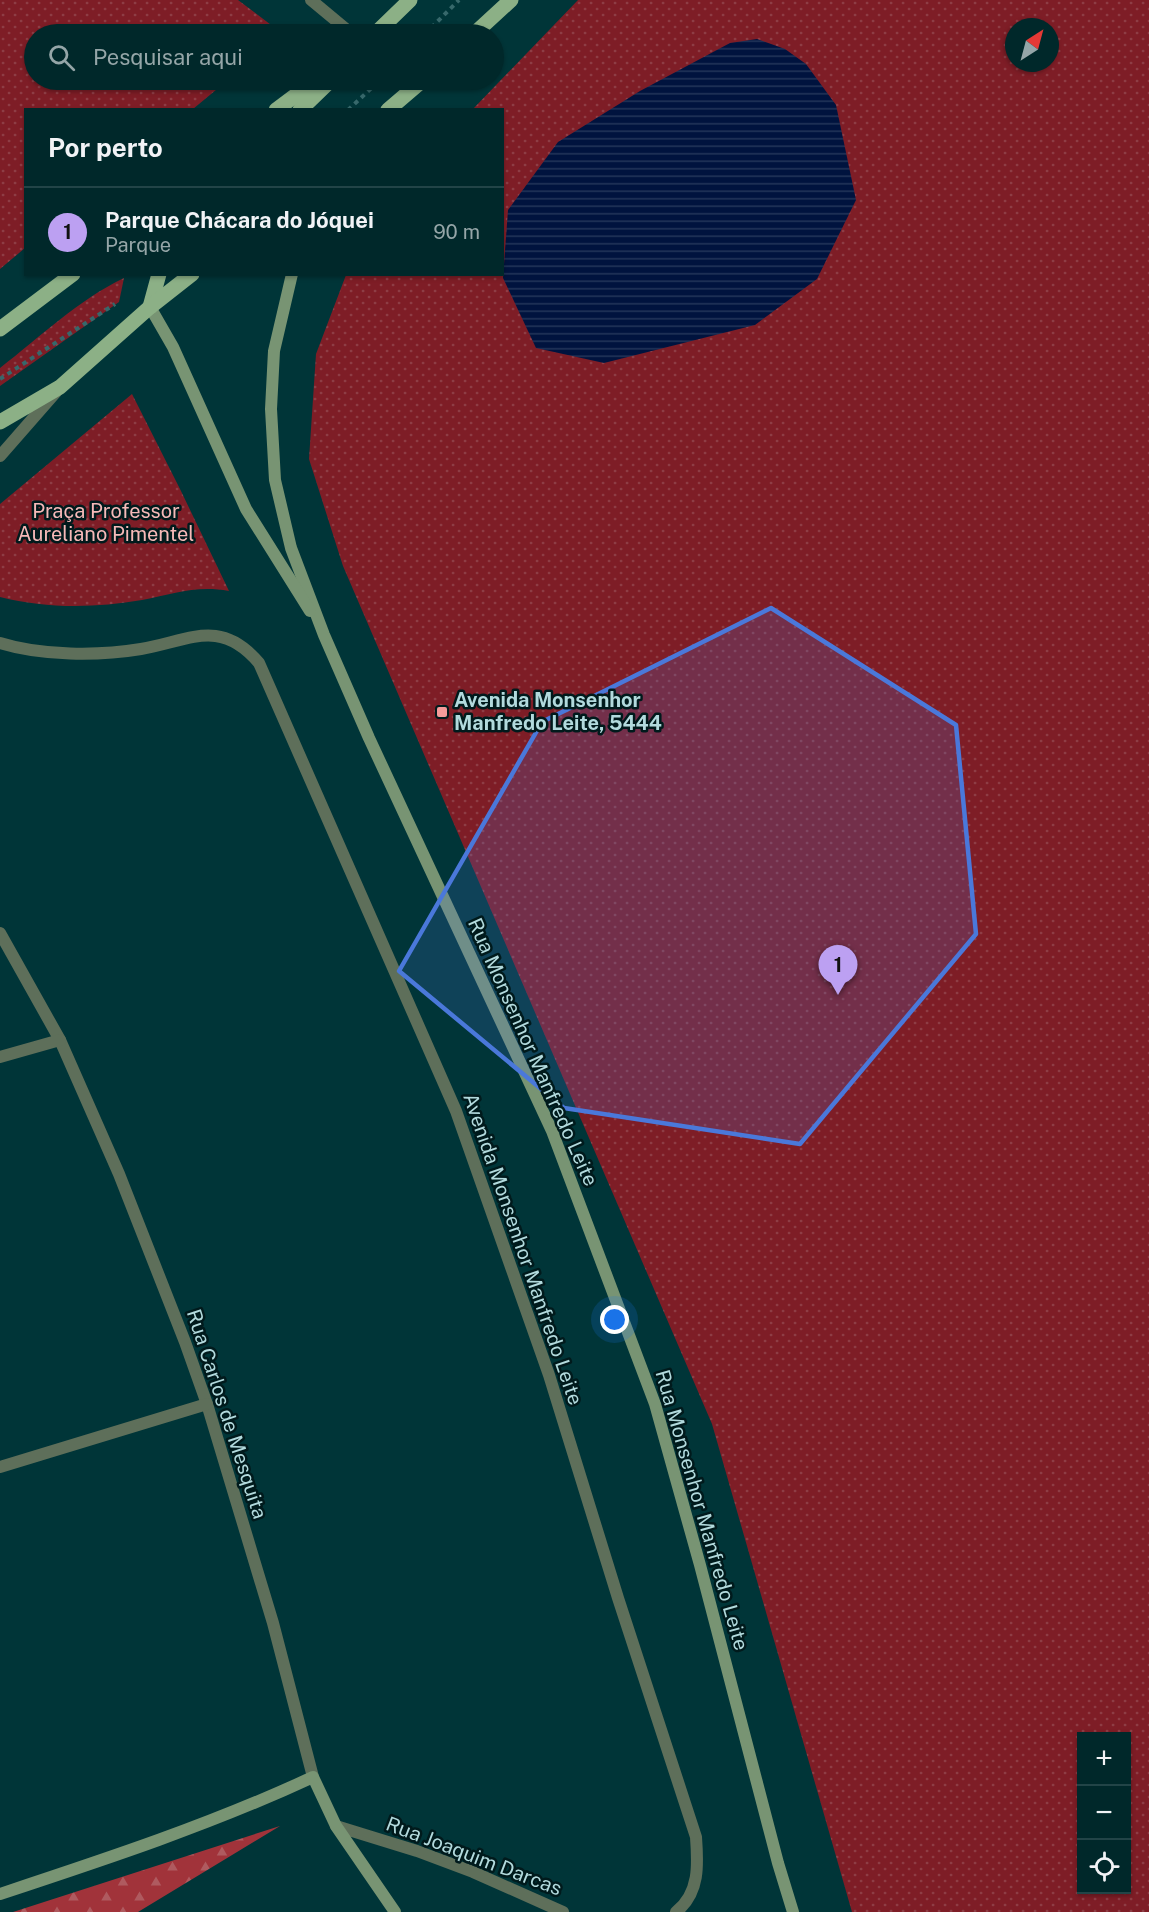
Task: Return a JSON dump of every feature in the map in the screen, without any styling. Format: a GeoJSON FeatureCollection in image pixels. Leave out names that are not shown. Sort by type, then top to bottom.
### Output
{"type":"FeatureCollection","features":[{"type":"Feature","properties":{"kind":"main road"},"geometry":{"type":"LineString","coordinates":[[385,24],[410,0]]}},
{"type":"Feature","properties":{"kind":"main road"},"geometry":{"type":"LineString","coordinates":[[485,24],[511,0]]}},
{"type":"Feature","properties":{"kind":"main road"},"geometry":{"type":"LineString","coordinates":[[279,108],[303,90]]}},
{"type":"Feature","properties":{"kind":"main road"},"geometry":{"type":"LineString","coordinates":[[302,108],[321,90]]}},
{"type":"Feature","properties":{"kind":"main road"},"geometry":{"type":"LineString","coordinates":[[390,108],[411,90]]}},
{"type":"Feature","properties":{"kind":"main road"},"geometry":{"type":"LineString","coordinates":[[0,329],[70,276]]}},
{"type":"Feature","properties":{"kind":"main road"},"geometry":{"type":"LineString","coordinates":[[150,307],[158,276]]}},
{"type":"Feature","properties":{"kind":"main road"},"geometry":{"type":"LineString","coordinates":[[0,422],[60,387],[150,307],[189,276]]}},
{"type":"Feature","properties":{"kind":"main road","name":"Rua Monsenhor Manfredo Leite"},"geometry":{"type":"LineString","coordinates":[[292,276],[274,351],[271,409],[275,480],[291,548],[324,635],[379,759],[552,1131],[655,1404],[793,1912]]}},
{"type":"Feature","properties":{"kind":"main road","name":"Rua Monsenhor Manfredo Leite"},"geometry":{"type":"LineString","coordinates":[[150,307],[173,346],[246,509],[324,635]]}},
{"type":"Feature","properties":{"kind":"main road"},"geometry":{"type":"LineString","coordinates":[[0,1894],[168,1837],[224,1816],[313,1777]]}},
{"type":"Feature","properties":{"kind":"main road","name":"Rua Carlos de Mesquita"},"geometry":{"type":"LineString","coordinates":[[313,1777],[336,1826],[395,1912]]}},
{"type":"Feature","properties":{"kind":"street"},"geometry":{"type":"LineString","coordinates":[[311,0],[340,24]]}},
{"type":"Feature","properties":{"kind":"street"},"geometry":{"type":"LineString","coordinates":[[0,456],[60,387]]}},
{"type":"Feature","properties":{"kind":"street","name":"Avenida Monsenhor Manfredo Leite"},"geometry":{"type":"LineString","coordinates":[[0,643],[49,654],[141,649],[195,636],[221,638],[242,645],[259,663],[456,1111],[549,1375],[618,1598],[696,1837],[698,1869],[693,1890],[683,1906],[676,1912]]}},
{"type":"Feature","properties":{"kind":"street","name":"Rua Carlos de Mesquita"},"geometry":{"type":"LineString","coordinates":[[0,933],[60,1040],[119,1174],[185,1342],[207,1404],[273,1623],[313,1777]]}},
{"type":"Feature","properties":{"kind":"street"},"geometry":{"type":"LineString","coordinates":[[0,1057],[60,1040]]}},
{"type":"Feature","properties":{"kind":"street"},"geometry":{"type":"LineString","coordinates":[[0,1467],[207,1404]]}},
{"type":"Feature","properties":{"kind":"street","name":"Rua Joaquim Darcas"},"geometry":{"type":"LineString","coordinates":[[336,1826],[417,1851],[563,1912]]}},
{"type":"Feature","properties":{"kind":"path"},"geometry":{"type":"LineString","coordinates":[[435,24],[459,0]]}},
{"type":"Feature","properties":{"kind":"path"},"geometry":{"type":"LineString","coordinates":[[350,108],[369,90]]}},
{"type":"Feature","properties":{"kind":"path"},"geometry":{"type":"LineString","coordinates":[[0,380],[124,299]]}},
{"type":"Feature","properties":{"kind":"highlighted area"},"geometry":{"type":"Polygon","coordinates":[[[771,608],[956,725],[976,934],[800,1144],[564,1108],[399,971],[542,722],[771,608]]]}},
{"type":"Feature","properties":{"kind":"green space"},"geometry":{"type":"Polygon","coordinates":[[[0,0],[238,0],[270,24],[24,24],[24,90],[216,90],[194,108],[24,108],[24,249],[0,269],[0,0]]]}},
{"type":"Feature","properties":{"kind":"green space"},"geometry":{"type":"Polygon","coordinates":[[[578,0],[1149,0],[1149,1912],[852,1912],[712,1424],[343,566],[309,459],[316,354],[346,276],[504,276],[504,108],[474,108],[491,90],[504,90],[504,77],[578,0]]]}},
{"type":"Feature","properties":{"kind":"green space"},"geometry":{"type":"Polygon","coordinates":[[[124,278],[119,302],[0,386],[0,368],[75,308],[124,278]]]}},
{"type":"Feature","properties":{"kind":"green space","name":"Praça Professor Aureliano Pimentel"},"geometry":{"type":"Polygon","coordinates":[[[132,394],[229,591],[195,590],[142,600],[89,606],[35,604],[0,597],[0,504],[132,394]]]}},
{"type":"Feature","properties":{"kind":"green space"},"geometry":{"type":"Polygon","coordinates":[[[280,1826],[138,1912],[13,1912],[280,1826]]]}},
{"type":"Feature","properties":{"kind":"water"},"geometry":{"type":"Polygon","coordinates":[[[757,39],[785,49],[806,64],[836,105],[856,200],[817,279],[755,325],[604,363],[536,348],[503,278],[508,210],[558,142],[640,91],[730,43],[757,39]]]}},
{"type":"Feature","properties":{"kind":"place","name":"Avenida Monsenhor Manfredo Leite, 5444"},"geometry":{"type":"Point","coordinates":[442,712]}},
{"type":"Feature","properties":{"kind":"place","name":"Parque Chácara do Jóquei"},"geometry":{"type":"Point","coordinates":[838,995]}}]}
